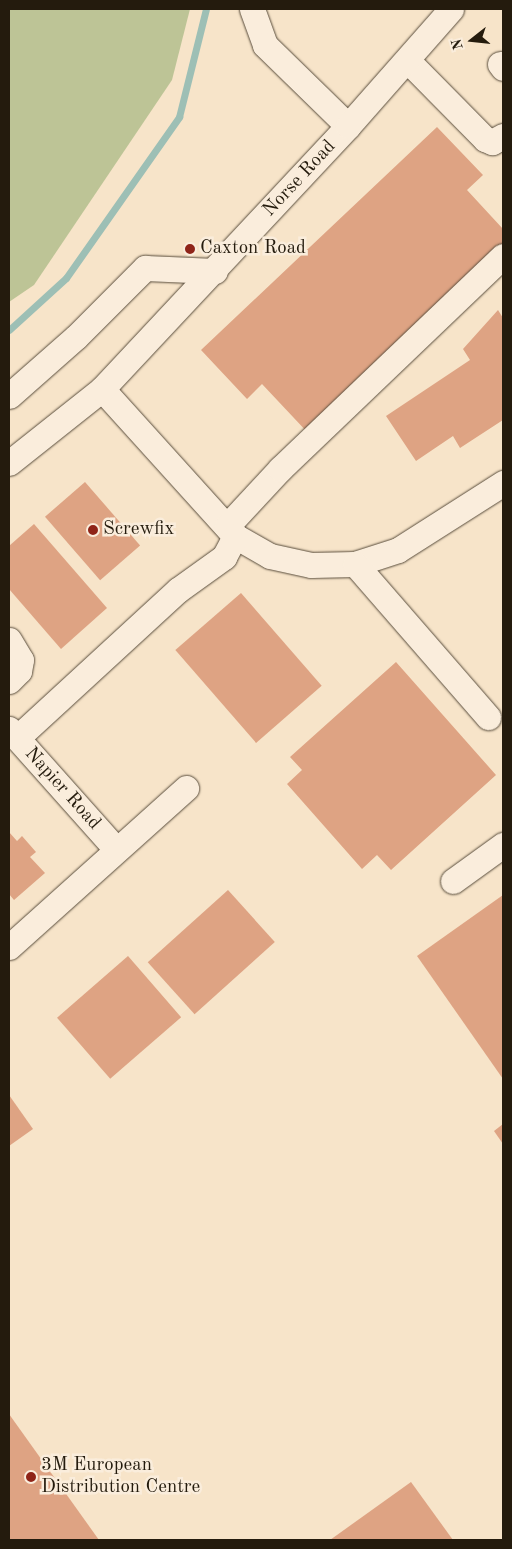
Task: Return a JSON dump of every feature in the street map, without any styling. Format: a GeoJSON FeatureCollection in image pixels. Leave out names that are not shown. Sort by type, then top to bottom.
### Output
{"type":"FeatureCollection","features":[{"type":"Feature","properties":{"kind":"street"},"geometry":{"type":"LineString","coordinates":[[252,9],[271,52],[348,126]]}},
{"type":"Feature","properties":{"kind":"street","name":"Norse Road"},"geometry":{"type":"LineString","coordinates":[[9,463],[102,389],[215,271],[408,62],[451,9]]}},
{"type":"Feature","properties":{"kind":"street"},"geometry":{"type":"LineString","coordinates":[[408,62],[485,139],[492,142],[503,136]]}},
{"type":"Feature","properties":{"kind":"street"},"geometry":{"type":"LineString","coordinates":[[13,734],[178,590],[224,557],[231,531],[280,469],[503,256]]}},
{"type":"Feature","properties":{"kind":"street"},"geometry":{"type":"LineString","coordinates":[[9,396],[76,337],[145,268],[215,271]]}},
{"type":"Feature","properties":{"kind":"street"},"geometry":{"type":"LineString","coordinates":[[102,389],[231,531],[270,556],[311,565],[355,564],[398,550],[503,483]]}},
{"type":"Feature","properties":{"kind":"street"},"geometry":{"type":"LineString","coordinates":[[355,564],[488,717]]}},
{"type":"Feature","properties":{"kind":"street"},"geometry":{"type":"LineString","coordinates":[[9,640],[21,660],[19,671],[9,680]]}},
{"type":"Feature","properties":{"kind":"street","name":"Napier Road"},"geometry":{"type":"LineString","coordinates":[[13,734],[116,849]]}},
{"type":"Feature","properties":{"kind":"street"},"geometry":{"type":"LineString","coordinates":[[9,946],[186,788]]}},
{"type":"Feature","properties":{"kind":"street"},"geometry":{"type":"LineString","coordinates":[[453,881],[503,845]]}},
{"type":"Feature","properties":{"kind":"green space"},"geometry":{"type":"Polygon","coordinates":[[[9,9],[190,9],[172,80],[34,285],[9,302],[9,9]]]}},
{"type":"Feature","properties":{"kind":"building"},"geometry":{"type":"Polygon","coordinates":[[[437,127],[483,175],[467,190],[503,229],[503,250],[309,434],[262,384],[247,399],[201,350],[437,127]]]}},
{"type":"Feature","properties":{"kind":"building"},"geometry":{"type":"Polygon","coordinates":[[[498,310],[503,318],[503,420],[460,448],[453,436],[416,461],[386,416],[470,360],[463,349],[498,310]]]}},
{"type":"Feature","properties":{"kind":"building","name":"Screwfix"},"geometry":{"type":"Polygon","coordinates":[[[85,482],[140,545],[100,580],[45,517],[85,482]]]}},
{"type":"Feature","properties":{"kind":"building"},"geometry":{"type":"Polygon","coordinates":[[[34,524],[107,608],[61,649],[9,589],[9,546],[34,524]]]}},
{"type":"Feature","properties":{"kind":"building"},"geometry":{"type":"Polygon","coordinates":[[[241,593],[322,686],[256,743],[175,650],[241,593]]]}},
{"type":"Feature","properties":{"kind":"building"},"geometry":{"type":"Polygon","coordinates":[[[396,662],[496,775],[391,870],[377,855],[362,869],[287,784],[302,770],[290,757],[396,662]]]}},
{"type":"Feature","properties":{"kind":"building"},"geometry":{"type":"Polygon","coordinates":[[[9,832],[17,841],[22,836],[36,852],[30,857],[45,873],[14,900],[9,894],[9,832]]]}},
{"type":"Feature","properties":{"kind":"building"},"geometry":{"type":"Polygon","coordinates":[[[228,890],[275,942],[195,1014],[148,962],[228,890]]]}},
{"type":"Feature","properties":{"kind":"building"},"geometry":{"type":"Polygon","coordinates":[[[503,895],[503,1079],[417,956],[503,895]]]}},
{"type":"Feature","properties":{"kind":"building"},"geometry":{"type":"Polygon","coordinates":[[[128,956],[181,1017],[110,1079],[57,1018],[128,956]]]}},
{"type":"Feature","properties":{"kind":"building"},"geometry":{"type":"Polygon","coordinates":[[[9,1095],[33,1129],[9,1146],[9,1095]]]}},
{"type":"Feature","properties":{"kind":"building"},"geometry":{"type":"Polygon","coordinates":[[[503,1124],[503,1144],[494,1131],[503,1124]]]}},
{"type":"Feature","properties":{"kind":"building","name":"3M European Distribution Centre"},"geometry":{"type":"Polygon","coordinates":[[[9,1414],[99,1540],[9,1540],[9,1414]]]}},
{"type":"Feature","properties":{"kind":"building"},"geometry":{"type":"Polygon","coordinates":[[[411,1482],[453,1540],[330,1540],[411,1482]]]}},
{"type":"Feature","properties":{"kind":"waterway"},"geometry":{"type":"LineString","coordinates":[[9,330],[66,278],[179,117],[206,9]]}},
{"type":"Feature","properties":{"kind":"place","name":"Caxton Road"},"geometry":{"type":"Point","coordinates":[190,249]}},
{"type":"Feature","properties":{"kind":"place","name":"Screwfix"},"geometry":{"type":"Point","coordinates":[93,530]}},
{"type":"Feature","properties":{"kind":"place","name":"3M European Distribution Centre"},"geometry":{"type":"Point","coordinates":[31,1477]}}]}
